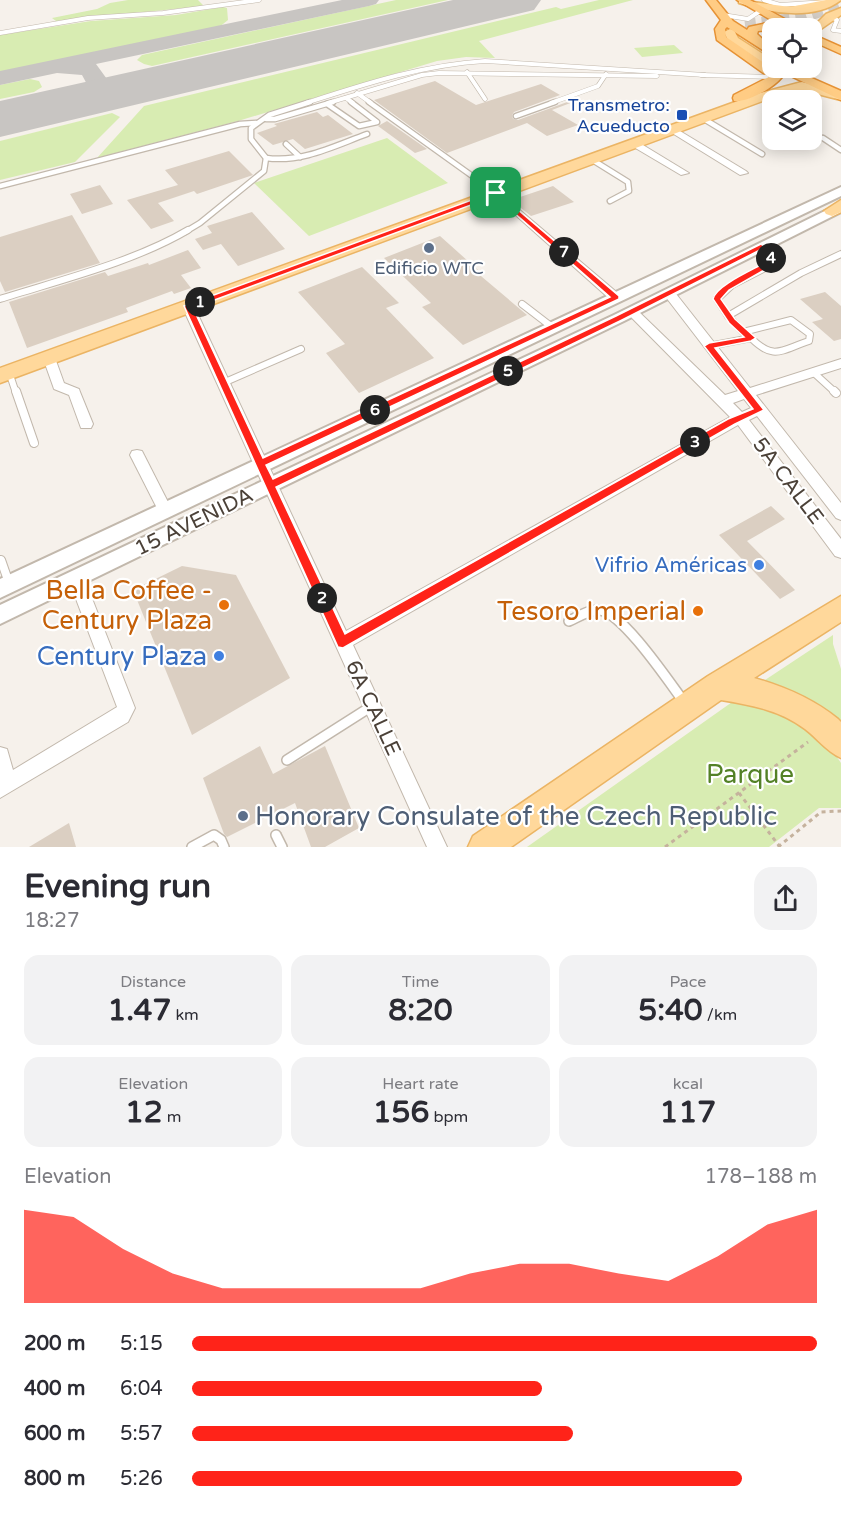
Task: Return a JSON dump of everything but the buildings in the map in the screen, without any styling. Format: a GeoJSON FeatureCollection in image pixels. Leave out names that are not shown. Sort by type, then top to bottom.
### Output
{"type":"FeatureCollection","features":[{"type":"Feature","properties":{"kind":"highway"},"geometry":{"type":"LineString","coordinates":[[711,0],[723,17],[762,52]]}},
{"type":"Feature","properties":{"kind":"highway"},"geometry":{"type":"LineString","coordinates":[[742,1],[762,5],[775,18]]}},
{"type":"Feature","properties":{"kind":"highway"},"geometry":{"type":"LineString","coordinates":[[723,17],[720,29],[721,38],[762,57]]}},
{"type":"Feature","properties":{"kind":"highway"},"geometry":{"type":"LineString","coordinates":[[762,27],[751,30],[753,37],[762,48]]}},
{"type":"Feature","properties":{"kind":"highway"},"geometry":{"type":"LineString","coordinates":[[822,40],[841,51]]}},
{"type":"Feature","properties":{"kind":"highway"},"geometry":{"type":"LineString","coordinates":[[804,78],[841,96]]}},
{"type":"Feature","properties":{"kind":"highway"},"geometry":{"type":"LineString","coordinates":[[818,78],[841,90]]}},
{"type":"Feature","properties":{"kind":"main road"},"geometry":{"type":"LineString","coordinates":[[742,1],[767,9],[790,11],[810,9],[828,1]]}},
{"type":"Feature","properties":{"kind":"main road"},"geometry":{"type":"LineString","coordinates":[[822,25],[830,16],[841,11]]}},
{"type":"Feature","properties":{"kind":"main road"},"geometry":{"type":"LineString","coordinates":[[730,32],[733,40],[762,56]]}},
{"type":"Feature","properties":{"kind":"main road"},"geometry":{"type":"LineString","coordinates":[[635,144],[657,130],[786,80],[786,78]]}},
{"type":"Feature","properties":{"kind":"main road"},"geometry":{"type":"LineString","coordinates":[[4,374],[496,193],[798,86],[812,87],[841,96]]}},
{"type":"Feature","properties":{"kind":"main road"},"geometry":{"type":"LineString","coordinates":[[483,847],[718,686],[838,610]]}},
{"type":"Feature","properties":{"kind":"main road"},"geometry":{"type":"LineString","coordinates":[[718,686],[756,691],[788,702],[803,709],[834,735]]}},
{"type":"Feature","properties":{"kind":"street"},"geometry":{"type":"LineString","coordinates":[[675,131],[743,173]]}},
{"type":"Feature","properties":{"kind":"street"},"geometry":{"type":"LineString","coordinates":[[635,144],[684,173]]}},
{"type":"Feature","properties":{"kind":"street","name":"15 AVENIDA"},"geometry":{"type":"LineString","coordinates":[[5,587],[260,464],[841,191]]}},
{"type":"Feature","properties":{"kind":"street"},"geometry":{"type":"LineString","coordinates":[[496,193],[616,297]]}},
{"type":"Feature","properties":{"kind":"street","name":"15 AVENIDA"},"geometry":{"type":"LineString","coordinates":[[0,615],[632,312],[838,208]]}},
{"type":"Feature","properties":{"kind":"street","name":"5A CALLE"},"geometry":{"type":"LineString","coordinates":[[669,293],[841,514]]}},
{"type":"Feature","properties":{"kind":"street","name":"6A CALLE"},"geometry":{"type":"LineString","coordinates":[[188,306],[437,847]]}},
{"type":"Feature","properties":{"kind":"street","name":"5A CALLE"},"geometry":{"type":"LineString","coordinates":[[632,312],[740,418],[841,551]]}},
{"type":"Feature","properties":{"kind":"street"},"geometry":{"type":"LineString","coordinates":[[49,358],[59,386],[74,392],[86,424]]}},
{"type":"Feature","properties":{"kind":"street"},"geometry":{"type":"LineString","coordinates":[[723,401],[841,363]]}},
{"type":"Feature","properties":{"kind":"street"},"geometry":{"type":"LineString","coordinates":[[343,642],[740,418],[759,410]]}},
{"type":"Feature","properties":{"kind":"street"},"geometry":{"type":"LineString","coordinates":[[137,455],[165,510]]}},
{"type":"Feature","properties":{"kind":"street"},"geometry":{"type":"LineString","coordinates":[[0,756],[3,786],[122,716],[126,708],[76,578]]}},
{"type":"Feature","properties":{"kind":"lane"},"geometry":{"type":"LineString","coordinates":[[0,33],[88,18],[163,13],[259,0]]}},
{"type":"Feature","properties":{"kind":"lane"},"geometry":{"type":"LineString","coordinates":[[723,17],[747,19],[755,17],[762,5],[828,1]]}},
{"type":"Feature","properties":{"kind":"lane"},"geometry":{"type":"LineString","coordinates":[[830,16],[837,20],[837,30],[841,38]]}},
{"type":"Feature","properties":{"kind":"lane"},"geometry":{"type":"LineString","coordinates":[[822,33],[837,30]]}},
{"type":"Feature","properties":{"kind":"lane"},"geometry":{"type":"LineString","coordinates":[[367,134],[282,162],[266,158],[251,139],[251,128],[269,116],[428,67],[450,63],[492,61],[705,75]]}},
{"type":"Feature","properties":{"kind":"lane"},"geometry":{"type":"LineString","coordinates":[[486,72],[492,61]]}},
{"type":"Feature","properties":{"kind":"lane"},"geometry":{"type":"LineString","coordinates":[[450,63],[453,72]]}},
{"type":"Feature","properties":{"kind":"lane"},"geometry":{"type":"LineString","coordinates":[[264,119],[275,119],[422,75],[486,72],[532,76],[705,75],[762,65]]}},
{"type":"Feature","properties":{"kind":"lane"},"geometry":{"type":"LineString","coordinates":[[516,116],[598,86],[608,69]]}},
{"type":"Feature","properties":{"kind":"lane"},"geometry":{"type":"LineString","coordinates":[[467,72],[485,99]]}},
{"type":"Feature","properties":{"kind":"lane"},"geometry":{"type":"LineString","coordinates":[[352,90],[496,193]]}},
{"type":"Feature","properties":{"kind":"lane"},"geometry":{"type":"LineString","coordinates":[[327,104],[359,126],[376,122],[346,99]]}},
{"type":"Feature","properties":{"kind":"lane"},"geometry":{"type":"LineString","coordinates":[[704,119],[762,154]]}},
{"type":"Feature","properties":{"kind":"lane"},"geometry":{"type":"LineString","coordinates":[[0,186],[240,124],[256,123]]}},
{"type":"Feature","properties":{"kind":"lane"},"geometry":{"type":"LineString","coordinates":[[823,138],[841,150]]}},
{"type":"Feature","properties":{"kind":"lane"},"geometry":{"type":"LineString","coordinates":[[286,144],[300,157]]}},
{"type":"Feature","properties":{"kind":"lane"},"geometry":{"type":"LineString","coordinates":[[0,299],[105,265],[173,239],[200,224],[228,198],[257,178],[264,171],[266,158]]}},
{"type":"Feature","properties":{"kind":"lane"},"geometry":{"type":"LineString","coordinates":[[591,159],[628,182],[630,186],[629,191],[610,201]]}},
{"type":"Feature","properties":{"kind":"lane"},"geometry":{"type":"LineString","coordinates":[[743,332],[791,320],[810,334],[811,338],[771,353],[763,350],[743,332],[728,316],[717,299],[726,288],[769,266],[772,262],[770,255],[761,247]]}},
{"type":"Feature","properties":{"kind":"lane"},"geometry":{"type":"LineString","coordinates":[[728,316],[838,255],[841,262]]}},
{"type":"Feature","properties":{"kind":"lane"},"geometry":{"type":"LineString","coordinates":[[522,304],[552,327]]}},
{"type":"Feature","properties":{"kind":"lane"},"geometry":{"type":"LineString","coordinates":[[709,346],[751,338]]}},
{"type":"Feature","properties":{"kind":"lane"},"geometry":{"type":"LineString","coordinates":[[223,383],[301,349]]}},
{"type":"Feature","properties":{"kind":"lane"},"geometry":{"type":"LineString","coordinates":[[813,372],[836,393]]}},
{"type":"Feature","properties":{"kind":"lane"},"geometry":{"type":"LineString","coordinates":[[4,374],[34,443]]}},
{"type":"Feature","properties":{"kind":"lane"},"geometry":{"type":"LineString","coordinates":[[1,560],[5,587]]}},
{"type":"Feature","properties":{"kind":"lane"},"geometry":{"type":"LineString","coordinates":[[569,621],[596,610],[612,614],[626,628],[688,707]]}},
{"type":"Feature","properties":{"kind":"lane"},"geometry":{"type":"LineString","coordinates":[[287,760],[372,706]]}},
{"type":"Feature","properties":{"kind":"lane"},"geometry":{"type":"LineString","coordinates":[[192,847],[210,835],[216,835],[220,837],[225,847]]}},
{"type":"Feature","properties":{"kind":"lane"},"geometry":{"type":"LineString","coordinates":[[276,835],[282,847]]}},
{"type":"Feature","properties":{"kind":"path"},"geometry":{"type":"LineString","coordinates":[[665,847],[739,793],[834,735]]}},
{"type":"Feature","properties":{"kind":"path"},"geometry":{"type":"LineString","coordinates":[[739,793],[779,847],[821,812],[841,811]]}},
{"type":"Feature","properties":{"kind":"green space"},"geometry":{"type":"Polygon","coordinates":[[[128,0],[198,0],[204,6],[56,21],[52,18],[97,9],[110,3],[128,0]]]}},
{"type":"Feature","properties":{"kind":"green space"},"geometry":{"type":"Polygon","coordinates":[[[396,0],[448,0],[152,66],[137,60],[142,55],[396,0]]]}},
{"type":"Feature","properties":{"kind":"green space"},"geometry":{"type":"Polygon","coordinates":[[[599,0],[633,0],[479,41],[495,58],[466,57],[437,61],[238,121],[97,158],[144,106],[556,7],[561,9],[599,0]]]}},
{"type":"Feature","properties":{"kind":"green space"},"geometry":{"type":"Polygon","coordinates":[[[227,8],[228,20],[218,28],[0,73],[0,35],[91,21],[176,15],[227,8]]]}},
{"type":"Feature","properties":{"kind":"green space"},"geometry":{"type":"Polygon","coordinates":[[[674,45],[683,53],[642,57],[634,48],[674,45]]]}},
{"type":"Feature","properties":{"kind":"green space"},"geometry":{"type":"Polygon","coordinates":[[[30,79],[39,81],[42,87],[34,92],[0,99],[0,85],[30,79]]]}},
{"type":"Feature","properties":{"kind":"green space"},"geometry":{"type":"Polygon","coordinates":[[[112,113],[120,117],[75,162],[0,180],[0,141],[112,113]]]}},
{"type":"Feature","properties":{"kind":"green space"},"geometry":{"type":"Polygon","coordinates":[[[387,138],[448,183],[309,236],[254,183],[387,138]]]}},
{"type":"Feature","properties":{"kind":"green space","name":"Parque"},"geometry":{"type":"Polygon","coordinates":[[[833,635],[833,644],[841,669],[841,727],[804,700],[762,682],[833,635]]]}},
{"type":"Feature","properties":{"kind":"green space","name":"Parque"},"geometry":{"type":"Polygon","coordinates":[[[735,700],[786,713],[830,747],[841,763],[841,808],[819,808],[769,847],[527,847],[735,700]]]}},
{"type":"Feature","properties":{"kind":"taxiway"},"geometry":{"type":"LineString","coordinates":[[0,78],[369,0]]}},
{"type":"Feature","properties":{"kind":"taxiway"},"geometry":{"type":"LineString","coordinates":[[57,66],[89,69],[100,86],[99,93],[94,97]]}},
{"type":"Feature","properties":{"kind":"runway"},"geometry":{"type":"LineString","coordinates":[[0,119],[517,0]]}},
{"type":"Feature","properties":{"kind":"tunnel"},"geometry":{"type":"LineString","coordinates":[[730,32],[741,25],[804,17],[841,5]]}},
{"type":"Feature","properties":{"kind":"place","name":"Transmetro: Acueducto"},"geometry":{"type":"Point","coordinates":[682,115]}},
{"type":"Feature","properties":{"kind":"place","name":"Edificio WTC"},"geometry":{"type":"Point","coordinates":[429,248]}},
{"type":"Feature","properties":{"kind":"place","name":"Vifrio Américas"},"geometry":{"type":"Point","coordinates":[759,565]}},
{"type":"Feature","properties":{"kind":"place","name":"Bella Coffee - Century Plaza"},"geometry":{"type":"Point","coordinates":[224,605]}},
{"type":"Feature","properties":{"kind":"place","name":"Tesoro Imperial"},"geometry":{"type":"Point","coordinates":[698,611]}},
{"type":"Feature","properties":{"kind":"place","name":"Century Plaza"},"geometry":{"type":"Point","coordinates":[219,656]}},
{"type":"Feature","properties":{"kind":"place","name":"Honorary Consulate of the Czech Republic"},"geometry":{"type":"Point","coordinates":[243,816]}},
{"type":"Feature","properties":{"kind":"route"},"geometry":{"type":"LineString","coordinates":[[496,193],[188,306],[343,642],[731,422],[759,410],[709,346],[751,338],[732,321],[717,299],[726,288],[769,266],[772,262],[770,255],[761,247],[619,318],[270,485],[260,464],[616,297],[496,193]]}}]}
